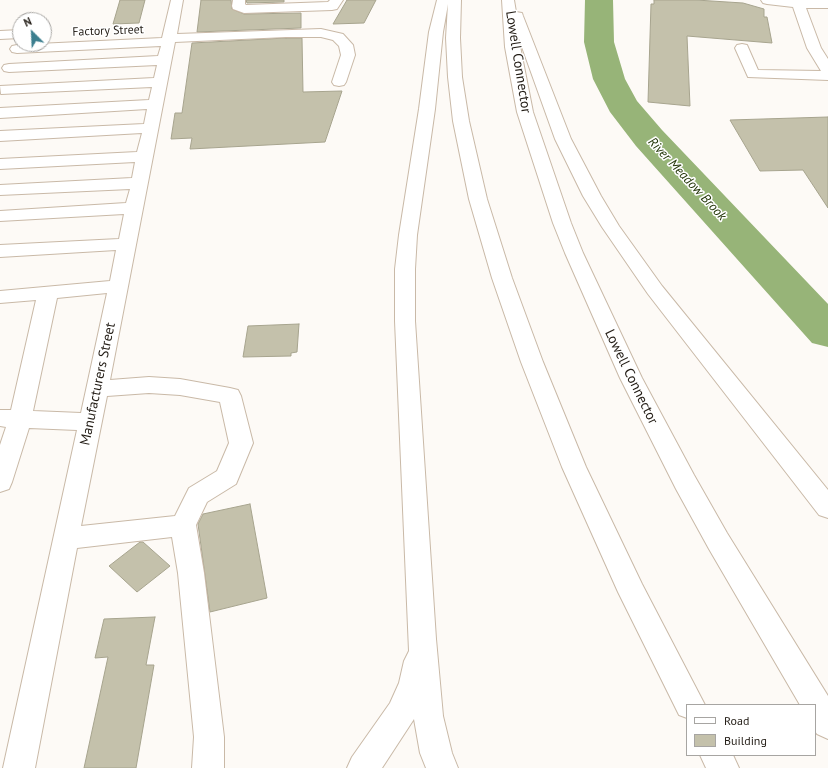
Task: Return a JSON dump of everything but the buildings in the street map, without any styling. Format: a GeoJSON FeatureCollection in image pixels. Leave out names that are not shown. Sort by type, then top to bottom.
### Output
{"type":"FeatureCollection","features":[{"type":"Feature","properties":{"kind":"main road","name":"Manufacturers Street"},"geometry":{"type":"LineString","coordinates":[[19,768],[177,0]]}},
{"type":"Feature","properties":{"kind":"main road"},"geometry":{"type":"LineString","coordinates":[[239,0],[238,6],[244,9],[332,6],[337,0]]}},
{"type":"Feature","properties":{"kind":"main road"},"geometry":{"type":"LineString","coordinates":[[442,768],[436,753],[428,716],[422,639],[406,375],[405,269],[408,235],[427,109],[436,32],[443,0]]}},
{"type":"Feature","properties":{"kind":"main road"},"geometry":{"type":"LineString","coordinates":[[455,0],[453,38],[455,77],[461,121],[478,199],[502,278],[532,362],[577,473],[632,592],[687,698]]}},
{"type":"Feature","properties":{"kind":"main road","name":"Lowell Connector"},"geometry":{"type":"LineString","coordinates":[[508,0],[512,47],[525,112],[562,223],[574,253],[631,378],[660,435],[718,541],[815,704]]}},
{"type":"Feature","properties":{"kind":"main road"},"geometry":{"type":"LineString","coordinates":[[511,0],[563,139],[592,196],[611,227],[655,290],[828,508]]}},
{"type":"Feature","properties":{"kind":"main road"},"geometry":{"type":"LineString","coordinates":[[767,0],[828,4]]}},
{"type":"Feature","properties":{"kind":"main road"},"geometry":{"type":"LineString","coordinates":[[799,2],[814,48],[828,71]]}},
{"type":"Feature","properties":{"kind":"main road","name":"Factory Street"},"geometry":{"type":"LineString","coordinates":[[155,29],[169,36]]}},
{"type":"Feature","properties":{"kind":"main road"},"geometry":{"type":"LineString","coordinates":[[52,43],[169,36],[321,33],[338,37],[346,45],[348,55],[339,82]]}},
{"type":"Feature","properties":{"kind":"main road"},"geometry":{"type":"LineString","coordinates":[[0,35],[12,34]]}},
{"type":"Feature","properties":{"kind":"main road"},"geometry":{"type":"LineString","coordinates":[[742,48],[753,74],[828,76]]}},
{"type":"Feature","properties":{"kind":"main road"},"geometry":{"type":"LineString","coordinates":[[15,52],[0,90],[160,82]]}},
{"type":"Feature","properties":{"kind":"main road"},"geometry":{"type":"LineString","coordinates":[[9,68],[164,60]]}},
{"type":"Feature","properties":{"kind":"main road"},"geometry":{"type":"LineString","coordinates":[[0,113],[155,104]]}},
{"type":"Feature","properties":{"kind":"main road"},"geometry":{"type":"LineString","coordinates":[[0,136],[150,128]]}},
{"type":"Feature","properties":{"kind":"main road"},"geometry":{"type":"LineString","coordinates":[[0,164],[144,157]]}},
{"type":"Feature","properties":{"kind":"main road"},"geometry":{"type":"LineString","coordinates":[[0,190],[139,183]]}},
{"type":"Feature","properties":{"kind":"main road"},"geometry":{"type":"LineString","coordinates":[[0,216],[134,208]]}},
{"type":"Feature","properties":{"kind":"main road"},"geometry":{"type":"LineString","coordinates":[[0,251],[126,244]]}},
{"type":"Feature","properties":{"kind":"main road"},"geometry":{"type":"LineString","coordinates":[[0,297],[118,286]]}},
{"type":"Feature","properties":{"kind":"main road"},"geometry":{"type":"LineString","coordinates":[[0,482],[10,418],[38,336],[48,292]]}},
{"type":"Feature","properties":{"kind":"main road"},"geometry":{"type":"LineString","coordinates":[[96,389],[149,385],[180,387],[230,396],[241,443],[227,477],[198,496],[183,525],[191,573],[210,737],[208,768]]}},
{"type":"Feature","properties":{"kind":"main road"},"geometry":{"type":"LineString","coordinates":[[10,418],[90,422]]}},
{"type":"Feature","properties":{"kind":"main road"},"geometry":{"type":"LineString","coordinates":[[66,539],[183,525]]}},
{"type":"Feature","properties":{"kind":"main road"},"geometry":{"type":"LineString","coordinates":[[363,768],[401,713],[414,683],[422,639]]}},
{"type":"Feature","properties":{"kind":"main road","name":"Lowell Connector"},"geometry":{"type":"LineString","coordinates":[[816,705],[828,724]]}},
{"type":"Feature","properties":{"kind":"main road"},"geometry":{"type":"LineString","coordinates":[[716,756],[722,768]]}},
{"type":"Feature","properties":{"kind":"waterway","name":"River Meadow Brook"},"geometry":{"type":"LineString","coordinates":[[599,0],[599,42],[609,79],[622,105],[649,138],[828,332]]}}]}
